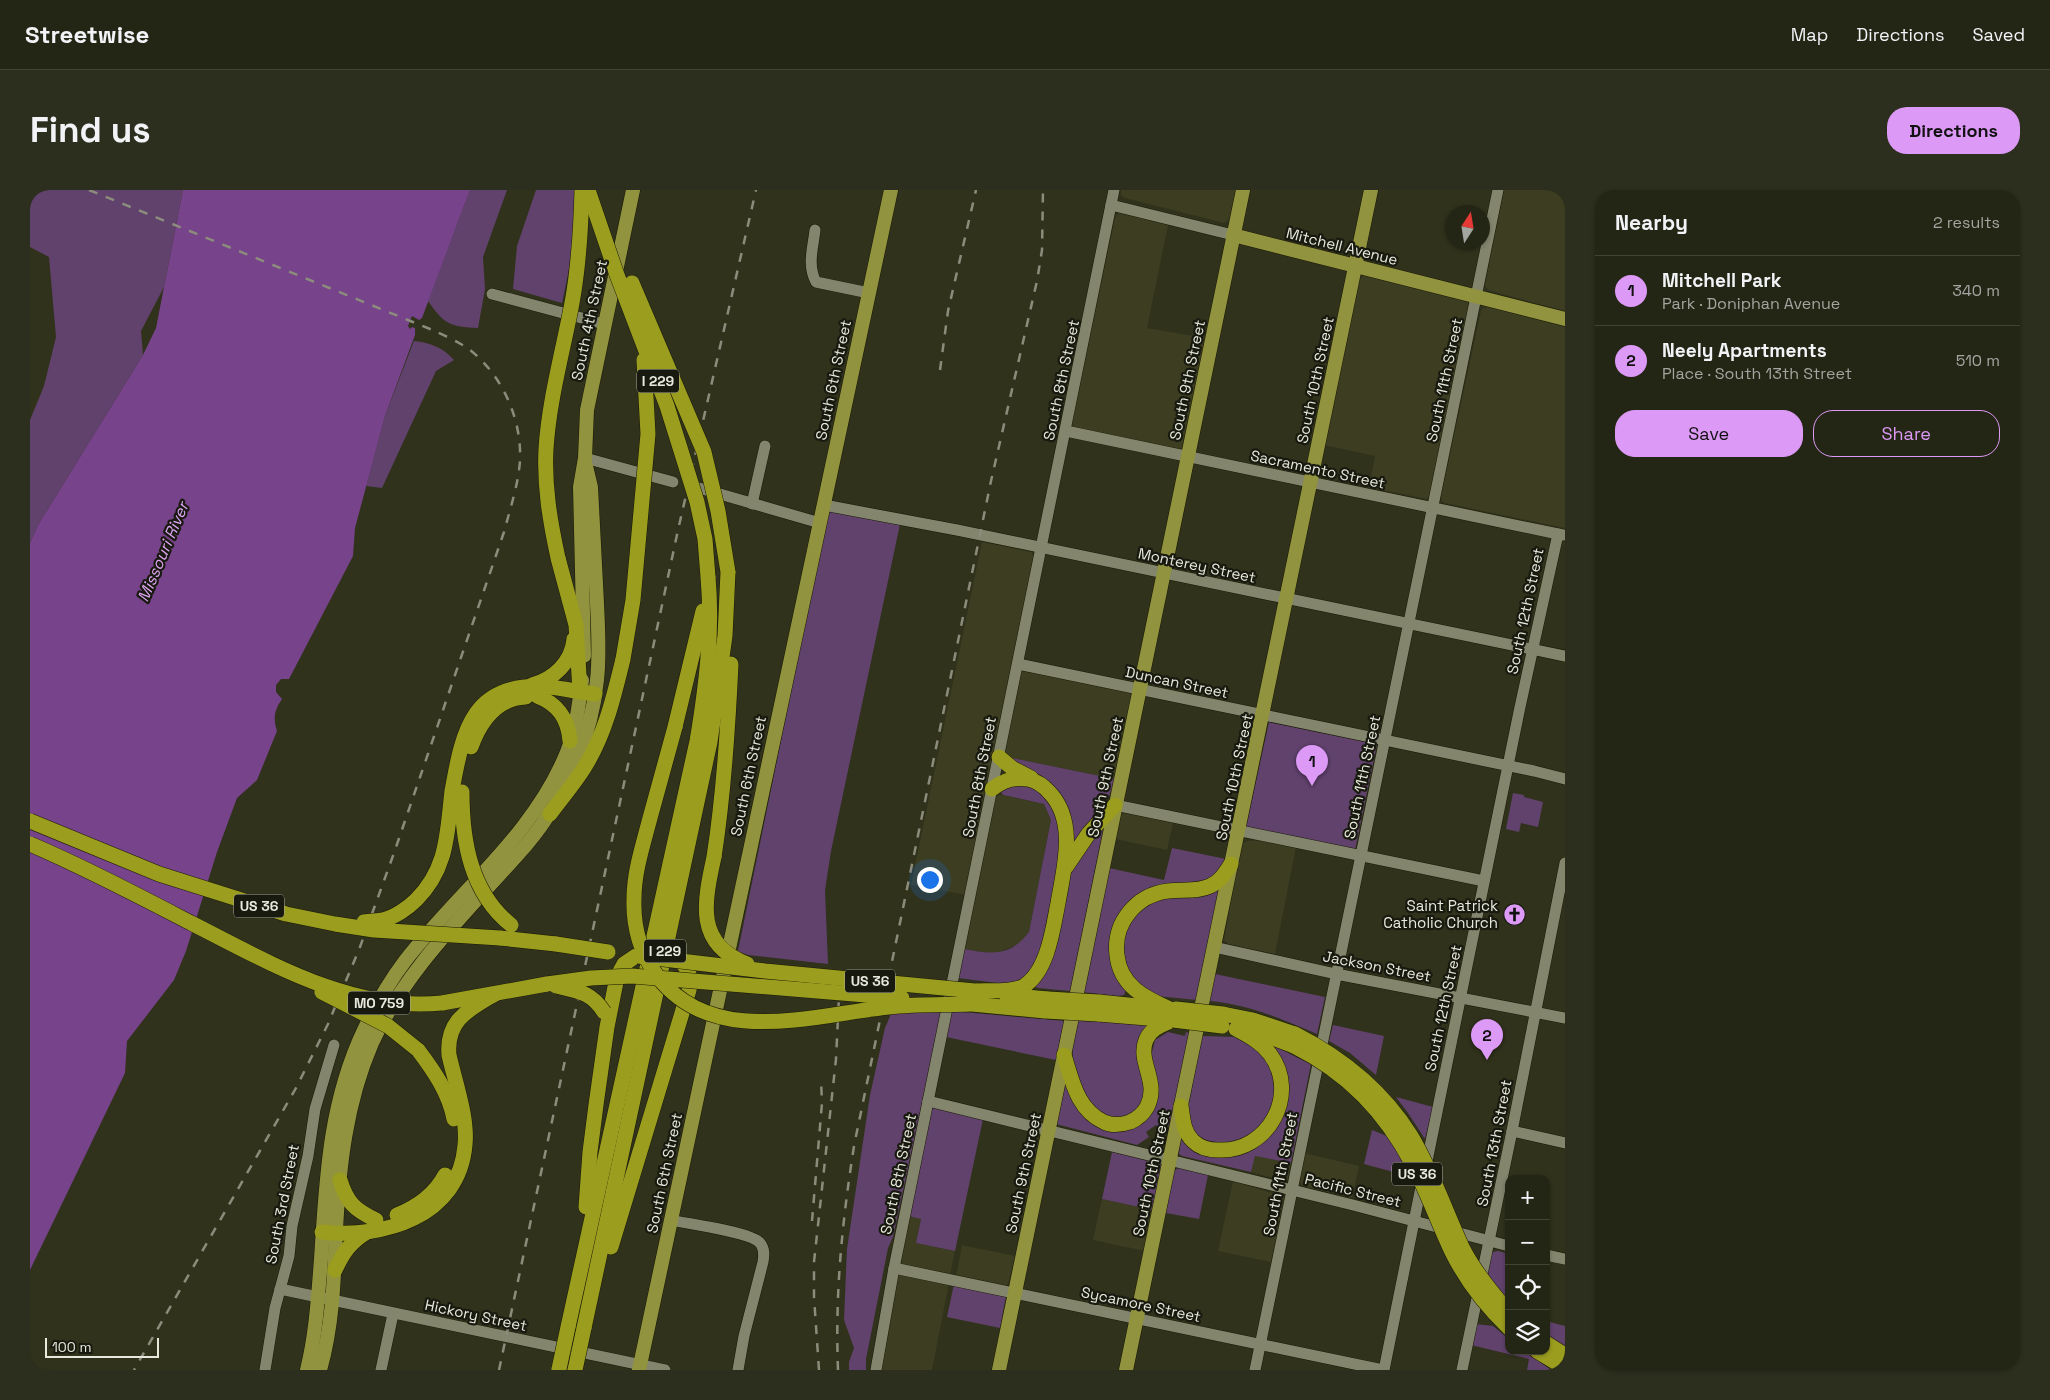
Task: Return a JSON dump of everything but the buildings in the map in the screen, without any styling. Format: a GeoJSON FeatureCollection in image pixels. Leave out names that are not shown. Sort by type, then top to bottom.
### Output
{"type":"FeatureCollection","features":[{"type":"Feature","properties":{"kind":"highway"},"geometry":{"type":"LineString","coordinates":[[582,190],[579,254],[572,301],[550,410],[546,450],[547,500],[558,558],[576,625],[587,697]]}},
{"type":"Feature","properties":{"kind":"highway","name":"I 229"},"geometry":{"type":"LineString","coordinates":[[559,1370],[697,742],[706,688],[710,637],[710,606],[705,539],[691,484],[667,406],[617,275],[588,190]]}},
{"type":"Feature","properties":{"kind":"highway","name":"I 229"},"geometry":{"type":"LineString","coordinates":[[575,1370],[710,742],[725,636],[728,572],[718,511],[704,452],[637,295],[596,190]]}},
{"type":"Feature","properties":{"kind":"highway"},"geometry":{"type":"LineString","coordinates":[[550,814],[584,767],[596,744],[610,708],[624,659],[633,600],[648,434],[646,381],[637,295]]}},
{"type":"Feature","properties":{"kind":"highway"},"geometry":{"type":"LineString","coordinates":[[728,572],[731,633],[728,720],[720,818],[708,883],[707,922],[712,937],[720,949],[765,979]]}},
{"type":"Feature","properties":{"kind":"highway"},"geometry":{"type":"LineString","coordinates":[[708,577],[696,644],[635,877],[634,920],[642,950],[650,967],[674,995],[692,1006],[718,1017],[752,1022],[772,1022],[973,997],[1022,987],[1033,977],[1048,948],[1062,878],[1066,842],[1062,812],[1051,794],[1035,780],[1004,763],[999,757]]}},
{"type":"Feature","properties":{"kind":"highway"},"geometry":{"type":"LineString","coordinates":[[552,944],[530,937],[511,925],[495,911],[478,884],[464,833],[457,792],[463,742],[469,724],[478,710],[501,692],[544,682],[557,673],[567,661],[573,647],[576,625]]}},
{"type":"Feature","properties":{"kind":"highway"},"geometry":{"type":"LineString","coordinates":[[521,688],[548,687],[587,697]]}},
{"type":"Feature","properties":{"kind":"highway"},"geometry":{"type":"LineString","coordinates":[[537,696],[550,701],[562,713],[569,727],[570,741]]}},
{"type":"Feature","properties":{"kind":"highway"},"geometry":{"type":"LineString","coordinates":[[335,924],[384,920],[412,904],[424,892],[442,862],[457,792],[466,762],[475,734],[486,716],[501,704],[517,697],[587,697]]}},
{"type":"Feature","properties":{"kind":"highway"},"geometry":{"type":"LineString","coordinates":[[992,789],[1010,779],[1035,780]]}},
{"type":"Feature","properties":{"kind":"highway"},"geometry":{"type":"LineString","coordinates":[[1062,878],[1071,858],[1081,844],[1115,805]]}},
{"type":"Feature","properties":{"kind":"highway","name":"US 36"},"geometry":{"type":"LineString","coordinates":[[30,821],[159,874],[286,914],[335,924],[552,944],[682,962],[765,979]]}},
{"type":"Feature","properties":{"kind":"highway","name":"US 36"},"geometry":{"type":"LineString","coordinates":[[30,844],[93,873],[288,973],[373,999],[425,1005],[548,984],[617,977],[691,980],[765,979],[1046,1005],[1173,1013],[1227,1023],[1253,1020],[1294,1040],[1350,1083],[1368,1099],[1385,1119],[1414,1167],[1445,1238],[1466,1277],[1482,1299],[1505,1324]]}},
{"type":"Feature","properties":{"kind":"highway"},"geometry":{"type":"LineString","coordinates":[[1064,1055],[1077,1095],[1084,1107],[1096,1118],[1115,1125],[1134,1120],[1145,1111],[1151,1099],[1152,1085],[1144,1051],[1147,1038],[1155,1028],[1173,1013],[1146,998],[1129,984],[1122,975],[1116,956],[1117,936],[1120,927],[1130,911],[1144,898],[1168,891],[1210,887],[1220,879],[1232,864]]}},
{"type":"Feature","properties":{"kind":"highway"},"geometry":{"type":"LineString","coordinates":[[579,1276],[588,1193],[590,1152],[607,1017],[617,977],[624,964],[636,956]]}},
{"type":"Feature","properties":{"kind":"highway"},"geometry":{"type":"LineString","coordinates":[[592,1292],[608,1255],[691,980],[689,972],[682,962]]}},
{"type":"Feature","properties":{"kind":"highway"},"geometry":{"type":"LineString","coordinates":[[288,973],[388,1026],[418,1050],[441,1084],[452,1107],[456,1131],[455,1149],[450,1166],[440,1186],[408,1211],[371,1226],[346,1248],[335,1270]]}},
{"type":"Feature","properties":{"kind":"highway"},"geometry":{"type":"LineString","coordinates":[[548,984],[581,992],[598,1001],[607,1017]]}},
{"type":"Feature","properties":{"kind":"highway"},"geometry":{"type":"LineString","coordinates":[[332,1231],[404,1224],[424,1214],[439,1202],[452,1184],[461,1164],[465,1146],[465,1127],[448,1043],[455,1023],[462,1015],[495,994]]}},
{"type":"Feature","properties":{"kind":"highway"},"geometry":{"type":"LineString","coordinates":[[1181,1106],[1183,1122],[1189,1136],[1193,1141],[1207,1149],[1224,1150],[1243,1146],[1259,1137],[1272,1123],[1282,1098],[1279,1071],[1270,1053],[1262,1045],[1227,1023]]}},
{"type":"Feature","properties":{"kind":"highway","name":"US 36"},"geometry":{"type":"LineString","coordinates":[[1294,1040],[1317,1045],[1342,1062],[1367,1083],[1395,1112],[1425,1162],[1463,1249],[1490,1292],[1507,1310]]}},
{"type":"Feature","properties":{"kind":"highway"},"geometry":{"type":"LineString","coordinates":[[340,1180],[345,1196],[363,1214],[371,1226]]}},
{"type":"Feature","properties":{"kind":"highway"},"geometry":{"type":"LineString","coordinates":[[1550,1346],[1565,1355]]}},
{"type":"Feature","properties":{"kind":"highway"},"geometry":{"type":"LineString","coordinates":[[1544,1355],[1565,1368]]}},
{"type":"Feature","properties":{"kind":"main road","name":"South 4th Street"},"geometry":{"type":"LineString","coordinates":[[587,697],[580,487],[585,458],[588,410],[604,324],[633,190]]}},
{"type":"Feature","properties":{"kind":"main road","name":"South 6th Street"},"geometry":{"type":"LineString","coordinates":[[639,1367],[891,190]]}},
{"type":"Feature","properties":{"kind":"main road","name":"South 9th Street"},"geometry":{"type":"LineString","coordinates":[[999,1370],[1243,190]]}},
{"type":"Feature","properties":{"kind":"main road","name":"South 10th Street"},"geometry":{"type":"LineString","coordinates":[[1126,1370],[1372,190]]}},
{"type":"Feature","properties":{"kind":"main road","name":"Mitchell Avenue"},"geometry":{"type":"LineString","coordinates":[[1233,235],[1565,319]]}},
{"type":"Feature","properties":{"kind":"main road","name":"MO 759"},"geometry":{"type":"LineString","coordinates":[[320,1370],[334,1299],[335,1270],[327,1162],[333,1122],[351,1060],[364,1030],[405,962],[520,831],[539,805],[551,785],[587,697]]}},
{"type":"Feature","properties":{"kind":"main road"},"geometry":{"type":"LineString","coordinates":[[550,814],[585,738],[587,697]]}},
{"type":"Feature","properties":{"kind":"main road","name":"MO 759"},"geometry":{"type":"LineString","coordinates":[[307,1370],[313,1348],[318,1296],[332,1231],[352,1100],[372,1043],[389,1010],[409,979],[430,952],[522,851],[550,814]]}},
{"type":"Feature","properties":{"kind":"street","name":"South 8th Street"},"geometry":{"type":"LineString","coordinates":[[876,1370],[894,1268],[1114,190]]}},
{"type":"Feature","properties":{"kind":"street","name":"South 11th Street"},"geometry":{"type":"LineString","coordinates":[[1255,1370],[1498,190]]}},
{"type":"Feature","properties":{"kind":"street","name":"Mitchell Avenue"},"geometry":{"type":"LineString","coordinates":[[1111,204],[1233,235]]}},
{"type":"Feature","properties":{"kind":"street"},"geometry":{"type":"LineString","coordinates":[[815,230],[810,257],[812,275],[816,282],[869,293]]}},
{"type":"Feature","properties":{"kind":"street"},"geometry":{"type":"LineString","coordinates":[[492,294],[604,324]]}},
{"type":"Feature","properties":{"kind":"street","name":"Sacramento Street"},"geometry":{"type":"LineString","coordinates":[[1066,431],[1561,535]]}},
{"type":"Feature","properties":{"kind":"street"},"geometry":{"type":"LineString","coordinates":[[752,504],[765,446]]}},
{"type":"Feature","properties":{"kind":"street"},"geometry":{"type":"LineString","coordinates":[[585,458],[673,482]]}},
{"type":"Feature","properties":{"kind":"street"},"geometry":{"type":"LineString","coordinates":[[699,488],[820,523]]}},
{"type":"Feature","properties":{"kind":"street","name":"Monterey Street"},"geometry":{"type":"LineString","coordinates":[[824,505],[1565,656]]}},
{"type":"Feature","properties":{"kind":"street","name":"South 12th Street"},"geometry":{"type":"LineString","coordinates":[[1383,1370],[1532,649],[1561,535]]}},
{"type":"Feature","properties":{"kind":"street","name":"Duncan Street"},"geometry":{"type":"LineString","coordinates":[[1018,664],[1565,779]]}},
{"type":"Feature","properties":{"kind":"street"},"geometry":{"type":"LineString","coordinates":[[1115,805],[1484,881]]}},
{"type":"Feature","properties":{"kind":"street","name":"South 13th Street"},"geometry":{"type":"LineString","coordinates":[[1462,1370],[1565,864]]}},
{"type":"Feature","properties":{"kind":"street","name":"Jackson Street"},"geometry":{"type":"LineString","coordinates":[[1214,947],[1336,974],[1565,1018]]}},
{"type":"Feature","properties":{"kind":"street","name":"South 3rd Street"},"geometry":{"type":"LineString","coordinates":[[264,1370],[268,1343],[289,1256],[292,1226],[308,1156],[314,1109],[334,1045]]}},
{"type":"Feature","properties":{"kind":"street","name":"Pacific Street"},"geometry":{"type":"LineString","coordinates":[[928,1101],[1292,1190],[1505,1245]]}},
{"type":"Feature","properties":{"kind":"street"},"geometry":{"type":"LineString","coordinates":[[1512,1131],[1565,1143]]}},
{"type":"Feature","properties":{"kind":"street"},"geometry":{"type":"LineString","coordinates":[[671,1220],[732,1232],[752,1238],[761,1244],[764,1250],[763,1262],[744,1336],[738,1370]]}},
{"type":"Feature","properties":{"kind":"street"},"geometry":{"type":"LineString","coordinates":[[1550,1256],[1565,1260]]}},
{"type":"Feature","properties":{"kind":"street","name":"Sycamore Street"},"geometry":{"type":"LineString","coordinates":[[894,1268],[1383,1370]]}},
{"type":"Feature","properties":{"kind":"street","name":"Hickory Street"},"geometry":{"type":"LineString","coordinates":[[280,1289],[334,1299],[393,1314],[639,1367],[665,1370]]}},
{"type":"Feature","properties":{"kind":"street"},"geometry":{"type":"LineString","coordinates":[[381,1370],[393,1314]]}},
{"type":"Feature","properties":{"kind":"shaded area"},"geometry":{"type":"Polygon","coordinates":[[[30,190],[183,190],[164,287],[141,331],[143,355],[38,525],[30,543],[30,420],[44,386],[56,337],[49,257],[30,247],[30,190]]]}},
{"type":"Feature","properties":{"kind":"shaded area"},"geometry":{"type":"Polygon","coordinates":[[[470,190],[507,190],[483,257],[485,289],[478,328],[461,327],[448,323],[428,301],[470,190]]]}},
{"type":"Feature","properties":{"kind":"shaded area"},"geometry":{"type":"Polygon","coordinates":[[[536,190],[574,190],[574,233],[562,303],[513,289],[517,246],[536,190]]]}},
{"type":"Feature","properties":{"kind":"shaded area"},"geometry":{"type":"Polygon","coordinates":[[[1121,190],[1236,190],[1229,220],[1224,223],[1125,198],[1121,195],[1121,190]]]}},
{"type":"Feature","properties":{"kind":"shaded area"},"geometry":{"type":"Polygon","coordinates":[[[1504,190],[1565,190],[1565,311],[1486,288],[1485,284],[1504,190]]]}},
{"type":"Feature","properties":{"kind":"shaded area"},"geometry":{"type":"Polygon","coordinates":[[[1123,212],[1168,225],[1147,328],[1205,338],[1182,447],[1179,450],[1078,430],[1073,426],[1072,422],[1115,218],[1118,213],[1123,212]]]}},
{"type":"Feature","properties":{"kind":"shaded area"},"geometry":{"type":"Polygon","coordinates":[[[1366,275],[1469,304],[1470,308],[1429,497],[1426,499],[1369,487],[1375,456],[1324,445],[1358,278],[1366,275]]]}},
{"type":"Feature","properties":{"kind":"shaded area"},"geometry":{"type":"Polygon","coordinates":[[[1488,307],[1565,327],[1565,528],[1442,501],[1441,496],[1481,311],[1483,308],[1488,307]]]}},
{"type":"Feature","properties":{"kind":"shaded area"},"geometry":{"type":"Polygon","coordinates":[[[414,341],[436,346],[454,360],[436,371],[382,488],[366,486],[385,416],[414,341]]]}},
{"type":"Feature","properties":{"kind":"shaded area"},"geometry":{"type":"Polygon","coordinates":[[[830,511],[900,524],[831,851],[825,890],[828,964],[748,955],[738,951],[827,516],[830,511]]]}},
{"type":"Feature","properties":{"kind":"shaded area"},"geometry":{"type":"Polygon","coordinates":[[[982,542],[1031,552],[1033,562],[967,895],[911,885],[982,542]]]}},
{"type":"Feature","properties":{"kind":"shaded area"},"geometry":{"type":"Polygon","coordinates":[[[1024,670],[1129,692],[1132,695],[1115,779],[1007,757],[1004,753],[1020,672],[1024,670]]]}},
{"type":"Feature","properties":{"kind":"shaded area"},"geometry":{"type":"Polygon","coordinates":[[[1269,722],[1377,744],[1355,850],[1246,828],[1269,722]]]}},
{"type":"Feature","properties":{"kind":"shaded area"},"geometry":{"type":"Polygon","coordinates":[[[1007,757],[1115,779],[1101,810],[1068,856],[1066,809],[1007,757]]]}},
{"type":"Feature","properties":{"kind":"shaded area"},"geometry":{"type":"Polygon","coordinates":[[[1029,782],[1055,804],[1062,845],[1040,953],[1029,973],[1018,982],[1005,984],[958,978],[964,949],[1000,952],[1015,946],[1029,932],[1051,820],[1044,804],[1003,795],[1001,792],[1003,787],[1029,782]]]}},
{"type":"Feature","properties":{"kind":"shaded area"},"geometry":{"type":"Polygon","coordinates":[[[1513,793],[1543,802],[1538,827],[1521,823],[1519,832],[1506,829],[1513,793]]]}},
{"type":"Feature","properties":{"kind":"shaded area"},"geometry":{"type":"Polygon","coordinates":[[[996,794],[1044,804],[1051,820],[1029,932],[1021,943],[995,954],[964,949],[996,794]]]}},
{"type":"Feature","properties":{"kind":"shaded area"},"geometry":{"type":"Polygon","coordinates":[[[1127,812],[1173,822],[1167,850],[1115,839],[1119,818],[1127,812]]]}},
{"type":"Feature","properties":{"kind":"shaded area"},"geometry":{"type":"Polygon","coordinates":[[[1104,825],[1070,991],[1038,988],[1030,985],[1070,867],[1104,825]]]}},
{"type":"Feature","properties":{"kind":"shaded area"},"geometry":{"type":"Polygon","coordinates":[[[1261,840],[1296,847],[1275,954],[1228,944],[1224,940],[1241,844],[1247,841],[1261,840]]]}},
{"type":"Feature","properties":{"kind":"shaded area"},"geometry":{"type":"Polygon","coordinates":[[[1172,848],[1226,859],[1223,869],[1210,882],[1182,885],[1118,922],[1127,986],[1124,995],[1082,992],[1109,868],[1164,880],[1172,848]]]}},
{"type":"Feature","properties":{"kind":"shaded area"},"geometry":{"type":"Polygon","coordinates":[[[1221,882],[1197,1000],[1156,996],[1148,992],[1128,974],[1121,948],[1126,924],[1144,902],[1221,882]]]}},
{"type":"Feature","properties":{"kind":"shaded area"},"geometry":{"type":"Polygon","coordinates":[[[1215,974],[1325,997],[1317,1034],[1251,1009],[1209,1001],[1215,974]]]}},
{"type":"Feature","properties":{"kind":"shaded area"},"geometry":{"type":"Polygon","coordinates":[[[894,1007],[942,1010],[893,1237],[888,1248],[866,1359],[866,1370],[849,1370],[849,1362],[854,1348],[844,1320],[847,1249],[870,1095],[885,1028],[894,1007]]]}},
{"type":"Feature","properties":{"kind":"shaded area"},"geometry":{"type":"Polygon","coordinates":[[[952,1011],[1064,1021],[1056,1060],[946,1037],[952,1011]]]}},
{"type":"Feature","properties":{"kind":"shaded area"},"geometry":{"type":"Polygon","coordinates":[[[1077,1021],[1151,1026],[1148,1084],[1141,1109],[1117,1120],[1093,1109],[1074,1074],[1072,1045],[1077,1021]]]}},
{"type":"Feature","properties":{"kind":"shaded area"},"geometry":{"type":"Polygon","coordinates":[[[1333,1025],[1384,1036],[1376,1075],[1350,1053],[1329,1041],[1333,1025]]]}},
{"type":"Feature","properties":{"kind":"shaded area"},"geometry":{"type":"Polygon","coordinates":[[[1168,1032],[1185,1036],[1186,1032],[1190,1033],[1170,1126],[1166,1125],[1159,1130],[1156,1125],[1146,1132],[1149,1137],[1137,1145],[1056,1124],[1065,1078],[1094,1121],[1141,1121],[1149,1052],[1152,1052],[1155,1040],[1168,1032]]]}},
{"type":"Feature","properties":{"kind":"shaded area"},"geometry":{"type":"Polygon","coordinates":[[[1202,1036],[1238,1037],[1258,1046],[1279,1081],[1272,1115],[1247,1139],[1225,1144],[1198,1140],[1186,1118],[1202,1036]]]}},
{"type":"Feature","properties":{"kind":"shaded area"},"geometry":{"type":"Polygon","coordinates":[[[1268,1044],[1311,1064],[1291,1163],[1255,1156],[1251,1172],[1179,1154],[1182,1131],[1232,1153],[1281,1117],[1268,1044]]]}},
{"type":"Feature","properties":{"kind":"shaded area"},"geometry":{"type":"Polygon","coordinates":[[[1396,1097],[1433,1107],[1425,1139],[1408,1113],[1396,1097]]]}},
{"type":"Feature","properties":{"kind":"shaded area"},"geometry":{"type":"Polygon","coordinates":[[[935,1107],[983,1119],[955,1251],[916,1243],[921,1219],[908,1216],[930,1110],[935,1107]]]}},
{"type":"Feature","properties":{"kind":"shaded area"},"geometry":{"type":"Polygon","coordinates":[[[1372,1130],[1389,1137],[1412,1177],[1364,1164],[1372,1130]]]}},
{"type":"Feature","properties":{"kind":"shaded area"},"geometry":{"type":"Polygon","coordinates":[[[1112,1152],[1160,1164],[1162,1167],[1153,1210],[1102,1199],[1112,1152]]]}},
{"type":"Feature","properties":{"kind":"shaded area"},"geometry":{"type":"Polygon","coordinates":[[[1304,1153],[1359,1166],[1352,1198],[1300,1184],[1304,1153]]]}},
{"type":"Feature","properties":{"kind":"shaded area"},"geometry":{"type":"Polygon","coordinates":[[[1255,1156],[1291,1163],[1288,1179],[1286,1181],[1251,1172],[1255,1156]]]}},
{"type":"Feature","properties":{"kind":"shaded area"},"geometry":{"type":"Polygon","coordinates":[[[1178,1168],[1208,1175],[1199,1219],[1166,1213],[1174,1171],[1178,1168]]]}},
{"type":"Feature","properties":{"kind":"shaded area"},"geometry":{"type":"Polygon","coordinates":[[[1233,1181],[1285,1197],[1271,1262],[1218,1251],[1233,1181]]]}},
{"type":"Feature","properties":{"kind":"shaded area"},"geometry":{"type":"Polygon","coordinates":[[[1102,1199],[1153,1210],[1145,1251],[1093,1240],[1102,1199]]]}},
{"type":"Feature","properties":{"kind":"shaded area"},"geometry":{"type":"Polygon","coordinates":[[[908,1216],[921,1219],[916,1243],[955,1251],[950,1275],[901,1264],[908,1216]]]}},
{"type":"Feature","properties":{"kind":"shaded area"},"geometry":{"type":"Polygon","coordinates":[[[962,1245],[1015,1256],[1008,1284],[1005,1286],[956,1277],[962,1245]]]}},
{"type":"Feature","properties":{"kind":"shaded area"},"geometry":{"type":"Polygon","coordinates":[[[1493,1252],[1505,1253],[1505,1299],[1486,1276],[1493,1252]]]}},
{"type":"Feature","properties":{"kind":"shaded area"},"geometry":{"type":"Polygon","coordinates":[[[896,1273],[949,1283],[932,1370],[879,1370],[896,1273]]]}},
{"type":"Feature","properties":{"kind":"shaded area"},"geometry":{"type":"Polygon","coordinates":[[[954,1284],[1006,1296],[1000,1328],[947,1317],[954,1284]]]}},
{"type":"Feature","properties":{"kind":"shaded area"},"geometry":{"type":"Polygon","coordinates":[[[1550,1322],[1565,1326],[1565,1349],[1550,1340],[1550,1322]]]}},
{"type":"Feature","properties":{"kind":"shaded area"},"geometry":{"type":"Polygon","coordinates":[[[1476,1324],[1493,1326],[1505,1336],[1505,1353],[1471,1345],[1476,1324]]]}},
{"type":"Feature","properties":{"kind":"shaded area"},"geometry":{"type":"Polygon","coordinates":[[[1512,1355],[1530,1355],[1551,1370],[1527,1370],[1529,1359],[1512,1355]]]}},
{"type":"Feature","properties":{"kind":"water","name":"Missouri River"},"geometry":{"type":"Polygon","coordinates":[[[183,190],[470,190],[422,318],[419,320],[412,316],[408,326],[410,329],[412,327],[415,328],[415,335],[385,416],[355,528],[353,556],[289,679],[281,679],[276,685],[276,692],[282,699],[275,715],[277,731],[257,780],[237,798],[217,852],[186,951],[174,980],[127,1041],[125,1073],[30,1270],[30,543],[38,525],[143,355],[156,328],[183,190]]]}},
{"type":"Feature","properties":{"kind":"railway"},"geometry":{"type":"LineString","coordinates":[[89,190],[430,329],[461,344],[482,361],[501,386],[514,415],[520,446],[518,479],[504,532],[394,853],[360,947],[328,1024],[296,1088],[134,1370]]}},
{"type":"Feature","properties":{"kind":"railway"},"geometry":{"type":"LineString","coordinates":[[499,1370],[678,530],[756,190]]}},
{"type":"Feature","properties":{"kind":"railway"},"geometry":{"type":"LineString","coordinates":[[940,370],[948,311],[976,190]]}},
{"type":"Feature","properties":{"kind":"railway"},"geometry":{"type":"LineString","coordinates":[[838,1370],[837,1341],[840,1258],[854,1146],[991,481],[1037,281],[1042,250],[1043,190]]}},
{"type":"Feature","properties":{"kind":"railway"},"geometry":{"type":"LineString","coordinates":[[819,1370],[814,1297],[814,1262],[836,1059],[839,997]]}},
{"type":"Feature","properties":{"kind":"railway"},"geometry":{"type":"LineString","coordinates":[[812,1221],[822,1103],[821,1079]]}},
{"type":"Feature","properties":{"kind":"place","name":"Mitchell Park"},"geometry":{"type":"Point","coordinates":[1312,786]}},
{"type":"Feature","properties":{"kind":"place","name":"Saint Patrick Catholic Church"},"geometry":{"type":"Point","coordinates":[1514,914]}},
{"type":"Feature","properties":{"kind":"place","name":"Neely Apartments"},"geometry":{"type":"Point","coordinates":[1487,1060]}}]}
